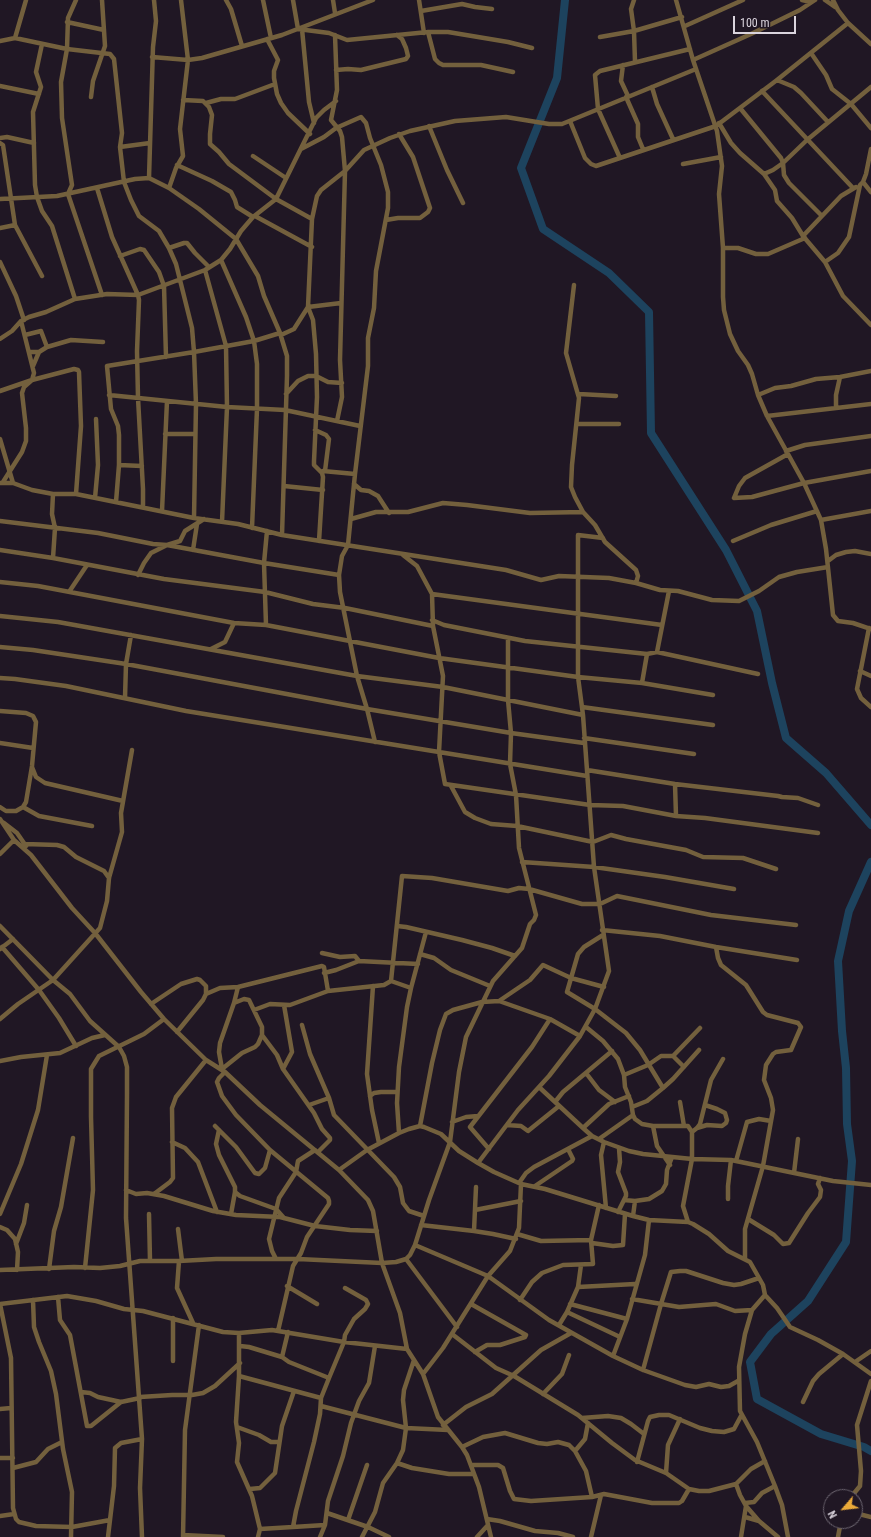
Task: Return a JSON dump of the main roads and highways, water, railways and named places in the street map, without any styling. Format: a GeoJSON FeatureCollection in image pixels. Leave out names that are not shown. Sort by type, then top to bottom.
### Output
{"type":"FeatureCollection","features":[{"type":"Feature","properties":{"kind":"waterway"},"geometry":{"type":"LineString","coordinates":[[565,0],[557,78],[521,168],[543,229],[609,273],[649,312],[651,433],[726,550],[757,611],[772,683],[786,738],[826,773],[871,825]]}},
{"type":"Feature","properties":{"kind":"waterway"},"geometry":{"type":"LineString","coordinates":[[871,862],[849,911],[838,961],[842,1031],[846,1068],[847,1124],[852,1161],[846,1242],[808,1301],[771,1334],[750,1362],[757,1399],[821,1434],[864,1447],[871,1451]]}}]}
